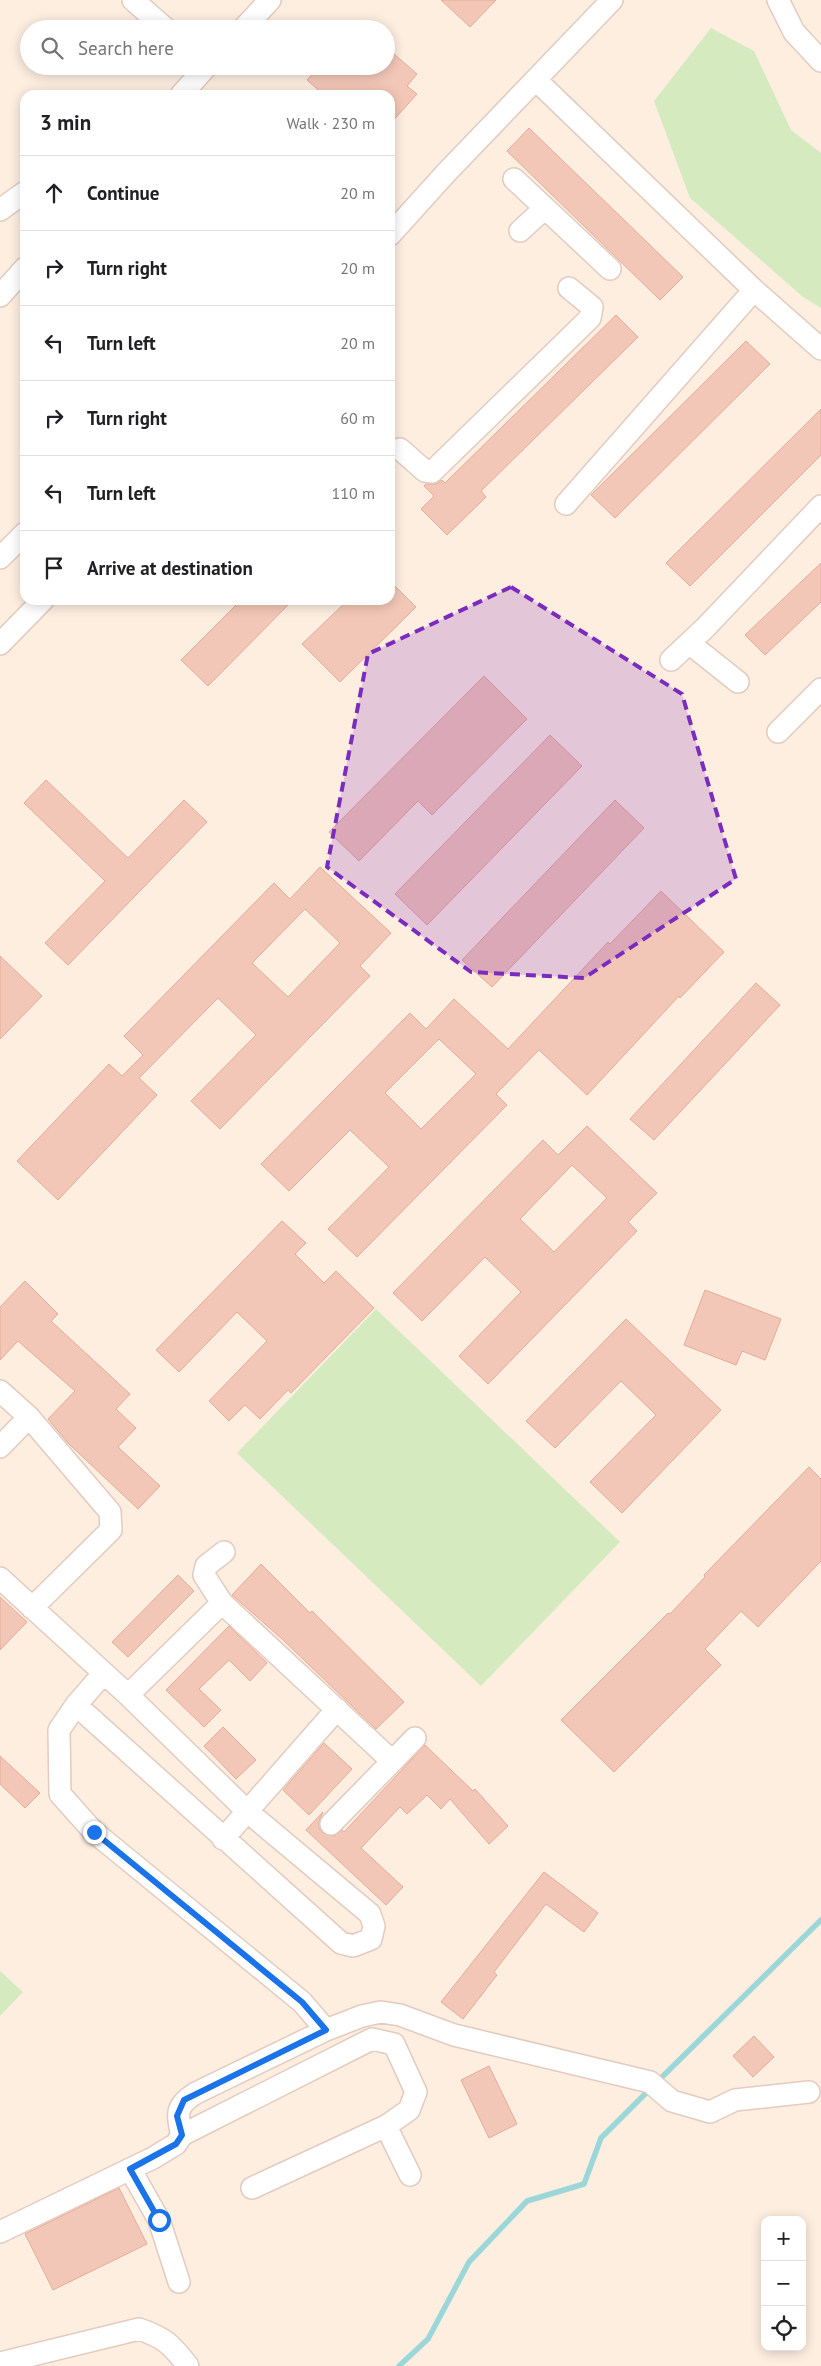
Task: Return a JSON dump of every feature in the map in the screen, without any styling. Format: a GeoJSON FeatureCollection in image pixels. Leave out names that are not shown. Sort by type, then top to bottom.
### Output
{"type":"FeatureCollection","features":[{"type":"Feature","properties":{"kind":"lane"},"geometry":{"type":"LineString","coordinates":[[133,0],[156,20]]}},
{"type":"Feature","properties":{"kind":"lane"},"geometry":{"type":"LineString","coordinates":[[251,20],[270,0]]}},
{"type":"Feature","properties":{"kind":"lane"},"geometry":{"type":"LineString","coordinates":[[395,229],[446,173],[612,0]]}},
{"type":"Feature","properties":{"kind":"lane"},"geometry":{"type":"LineString","coordinates":[[778,0],[794,32],[821,61]]}},
{"type":"Feature","properties":{"kind":"lane"},"geometry":{"type":"LineString","coordinates":[[185,90],[199,75]]}},
{"type":"Feature","properties":{"kind":"lane"},"geometry":{"type":"LineString","coordinates":[[536,80],[754,290],[821,349]]}},
{"type":"Feature","properties":{"kind":"lane"},"geometry":{"type":"LineString","coordinates":[[514,179],[610,269]]}},
{"type":"Feature","properties":{"kind":"lane"},"geometry":{"type":"LineString","coordinates":[[0,210],[20,196]]}},
{"type":"Feature","properties":{"kind":"lane"},"geometry":{"type":"LineString","coordinates":[[520,231],[545,208]]}},
{"type":"Feature","properties":{"kind":"lane"},"geometry":{"type":"LineString","coordinates":[[0,296],[20,274]]}},
{"type":"Feature","properties":{"kind":"lane"},"geometry":{"type":"LineString","coordinates":[[400,449],[425,471],[432,472],[590,318],[592,307],[569,288]]}},
{"type":"Feature","properties":{"kind":"lane"},"geometry":{"type":"LineString","coordinates":[[566,504],[754,290]]}},
{"type":"Feature","properties":{"kind":"lane"},"geometry":{"type":"LineString","coordinates":[[671,660],[689,644],[821,506]]}},
{"type":"Feature","properties":{"kind":"lane"},"geometry":{"type":"LineString","coordinates":[[0,558],[20,538]]}},
{"type":"Feature","properties":{"kind":"lane"},"geometry":{"type":"LineString","coordinates":[[3,633],[37,605]]}},
{"type":"Feature","properties":{"kind":"lane"},"geometry":{"type":"LineString","coordinates":[[689,644],[738,682]]}},
{"type":"Feature","properties":{"kind":"lane"},"geometry":{"type":"LineString","coordinates":[[778,732],[821,689]]}},
{"type":"Feature","properties":{"kind":"lane"},"geometry":{"type":"LineString","coordinates":[[0,1390],[29,1417],[110,1512],[111,1530],[32,1608]]}},
{"type":"Feature","properties":{"kind":"lane"},"geometry":{"type":"LineString","coordinates":[[0,1447],[29,1417]]}},
{"type":"Feature","properties":{"kind":"lane"},"geometry":{"type":"LineString","coordinates":[[224,1552],[206,1566],[204,1575],[222,1603],[392,1761]]}},
{"type":"Feature","properties":{"kind":"lane"},"geometry":{"type":"LineString","coordinates":[[0,1578],[128,1695],[248,1812],[370,1914],[374,1926],[371,1939],[353,1946],[340,1942],[223,1839],[76,1705]]}},
{"type":"Feature","properties":{"kind":"lane"},"geometry":{"type":"LineString","coordinates":[[128,1695],[222,1603]]}},
{"type":"Feature","properties":{"kind":"lane"},"geometry":{"type":"LineString","coordinates":[[103,1674],[76,1705],[59,1730],[60,1794],[94,1832],[302,2002],[326,2030]]}},
{"type":"Feature","properties":{"kind":"lane"},"geometry":{"type":"LineString","coordinates":[[223,1839],[337,1709]]}},
{"type":"Feature","properties":{"kind":"lane"},"geometry":{"type":"LineString","coordinates":[[331,1824],[415,1738]]}},
{"type":"Feature","properties":{"kind":"lane"},"geometry":{"type":"LineString","coordinates":[[182,2135],[177,2116],[184,2100],[326,2030],[362,2016],[381,2012],[454,2035],[650,2082],[672,2101],[710,2112],[735,2100],[809,2092]]}},
{"type":"Feature","properties":{"kind":"lane"},"geometry":{"type":"LineString","coordinates":[[0,2232],[130,2169],[176,2144],[182,2135],[372,2039],[394,2044],[416,2092],[409,2110],[386,2126],[252,2188]]}},
{"type":"Feature","properties":{"kind":"lane"},"geometry":{"type":"LineString","coordinates":[[386,2126],[410,2175]]}},
{"type":"Feature","properties":{"kind":"lane"},"geometry":{"type":"LineString","coordinates":[[130,2169],[159,2220],[179,2282]]}},
{"type":"Feature","properties":{"kind":"lane"},"geometry":{"type":"LineString","coordinates":[[0,2363],[138,2328],[160,2336],[173,2347],[188,2366]]}},
{"type":"Feature","properties":{"kind":"highlighted area"},"geometry":{"type":"Polygon","coordinates":[[[511,587],[682,694],[736,879],[584,978],[471,972],[327,867],[368,654],[511,587]]]}},
{"type":"Feature","properties":{"kind":"green space"},"geometry":{"type":"Polygon","coordinates":[[[711,28],[754,51],[791,130],[821,153],[821,308],[803,297],[690,198],[654,101],[711,28]]]}},
{"type":"Feature","properties":{"kind":"green space"},"geometry":{"type":"Polygon","coordinates":[[[376,1309],[620,1542],[481,1686],[237,1453],[376,1309]]]}},
{"type":"Feature","properties":{"kind":"green space"},"geometry":{"type":"Polygon","coordinates":[[[0,1971],[23,1992],[0,2016],[0,1971]]]}},
{"type":"Feature","properties":{"kind":"building"},"geometry":{"type":"Polygon","coordinates":[[[441,0],[496,0],[470,27],[441,0]]]}},
{"type":"Feature","properties":{"kind":"building"},"geometry":{"type":"Polygon","coordinates":[[[395,55],[417,74],[407,86],[417,94],[395,118],[395,90],[318,90],[307,80],[312,75],[395,75],[395,55]]]}},
{"type":"Feature","properties":{"kind":"building"},"geometry":{"type":"Polygon","coordinates":[[[529,128],[683,277],[660,300],[507,151],[529,128]]]}},
{"type":"Feature","properties":{"kind":"building"},"geometry":{"type":"Polygon","coordinates":[[[616,315],[638,337],[481,491],[486,497],[447,535],[421,509],[434,496],[424,486],[426,484],[436,484],[442,480],[445,483],[616,315]]]}},
{"type":"Feature","properties":{"kind":"building"},"geometry":{"type":"Polygon","coordinates":[[[746,341],[770,364],[615,518],[591,495],[746,341]]]}},
{"type":"Feature","properties":{"kind":"building"},"geometry":{"type":"Polygon","coordinates":[[[821,409],[821,455],[690,586],[666,563],[821,409]]]}},
{"type":"Feature","properties":{"kind":"building"},"geometry":{"type":"Polygon","coordinates":[[[821,563],[821,602],[765,655],[745,635],[821,563]]]}},
{"type":"Feature","properties":{"kind":"building"},"geometry":{"type":"Polygon","coordinates":[[[395,586],[416,607],[340,682],[302,644],[343,605],[395,605],[395,586]]]}},
{"type":"Feature","properties":{"kind":"building"},"geometry":{"type":"Polygon","coordinates":[[[236,605],[288,605],[208,686],[181,660],[236,605]]]}},
{"type":"Feature","properties":{"kind":"building"},"geometry":{"type":"Polygon","coordinates":[[[484,676],[527,719],[432,815],[418,801],[359,861],[329,832],[484,676]]]}},
{"type":"Feature","properties":{"kind":"building"},"geometry":{"type":"Polygon","coordinates":[[[550,735],[582,766],[427,925],[395,894],[550,735]]]}},
{"type":"Feature","properties":{"kind":"building"},"geometry":{"type":"Polygon","coordinates":[[[46,780],[128,858],[184,800],[207,822],[68,965],[45,943],[105,881],[24,803],[46,780]]]}},
{"type":"Feature","properties":{"kind":"building"},"geometry":{"type":"Polygon","coordinates":[[[615,800],[644,828],[492,987],[462,960],[615,800]]]}},
{"type":"Feature","properties":{"kind":"building"},"geometry":{"type":"Polygon","coordinates":[[[320,867],[391,933],[360,966],[370,976],[220,1129],[191,1101],[256,1035],[218,998],[139,1078],[157,1095],[58,1200],[17,1161],[109,1064],[122,1076],[143,1055],[124,1036],[274,883],[290,899],[320,867]],[[305,909],[252,963],[288,997],[340,943],[305,909]]]}},
{"type":"Feature","properties":{"kind":"building"},"geometry":{"type":"Polygon","coordinates":[[[661,891],[724,952],[680,998],[679,996],[587,1095],[539,1050],[496,1094],[507,1105],[357,1257],[328,1229],[389,1167],[350,1130],[289,1191],[261,1164],[410,1013],[426,1029],[454,999],[508,1049],[608,942],[610,944],[661,891]],[[439,1039],[385,1093],[421,1129],[476,1074],[439,1039]]]}},
{"type":"Feature","properties":{"kind":"building"},"geometry":{"type":"Polygon","coordinates":[[[0,956],[42,996],[0,1039],[0,956]]]}},
{"type":"Feature","properties":{"kind":"building"},"geometry":{"type":"Polygon","coordinates":[[[756,983],[780,1005],[654,1140],[630,1119],[756,983]]]}},
{"type":"Feature","properties":{"kind":"building"},"geometry":{"type":"Polygon","coordinates":[[[587,1126],[657,1193],[628,1222],[637,1231],[488,1384],[459,1356],[521,1292],[485,1257],[422,1321],[393,1293],[543,1140],[558,1155],[587,1126]],[[572,1165],[520,1219],[554,1252],[607,1198],[572,1165]]]}},
{"type":"Feature","properties":{"kind":"building"},"geometry":{"type":"Polygon","coordinates":[[[282,1221],[306,1243],[295,1254],[324,1283],[336,1271],[374,1308],[291,1393],[288,1390],[260,1419],[245,1405],[229,1421],[209,1401],[267,1341],[237,1312],[179,1372],[156,1350],[282,1221]]]}},
{"type":"Feature","properties":{"kind":"building"},"geometry":{"type":"Polygon","coordinates":[[[25,1281],[58,1314],[51,1321],[130,1394],[116,1409],[136,1428],[118,1447],[160,1486],[138,1509],[68,1443],[48,1419],[75,1391],[18,1341],[0,1360],[0,1307],[25,1281]]]}},
{"type":"Feature","properties":{"kind":"building"},"geometry":{"type":"Polygon","coordinates":[[[705,1290],[781,1319],[765,1360],[742,1351],[736,1365],[684,1345],[705,1290]]]}},
{"type":"Feature","properties":{"kind":"building"},"geometry":{"type":"Polygon","coordinates":[[[626,1319],[721,1410],[622,1513],[590,1482],[656,1415],[621,1381],[555,1448],[526,1421],[626,1319]]]}},
{"type":"Feature","properties":{"kind":"building"},"geometry":{"type":"Polygon","coordinates":[[[809,1467],[821,1479],[821,1561],[758,1627],[741,1611],[705,1649],[721,1665],[614,1772],[561,1720],[668,1613],[670,1614],[705,1577],[704,1575],[809,1467]]]}},
{"type":"Feature","properties":{"kind":"building"},"geometry":{"type":"Polygon","coordinates":[[[261,1564],[310,1613],[312,1611],[404,1702],[376,1729],[281,1638],[232,1595],[261,1564]]]}},
{"type":"Feature","properties":{"kind":"building"},"geometry":{"type":"Polygon","coordinates":[[[178,1575],[194,1591],[128,1657],[112,1642],[178,1575]]]}},
{"type":"Feature","properties":{"kind":"building"},"geometry":{"type":"Polygon","coordinates":[[[0,1597],[27,1622],[0,1650],[0,1597]]]}},
{"type":"Feature","properties":{"kind":"building"},"geometry":{"type":"Polygon","coordinates":[[[229,1626],[267,1663],[250,1681],[229,1660],[199,1689],[221,1710],[204,1727],[166,1690],[229,1626]]]}},
{"type":"Feature","properties":{"kind":"building"},"geometry":{"type":"Polygon","coordinates":[[[223,1727],[256,1760],[236,1779],[204,1746],[223,1727]]]}},
{"type":"Feature","properties":{"kind":"building"},"geometry":{"type":"Polygon","coordinates":[[[324,1743],[352,1769],[309,1815],[283,1790],[324,1743]]]}},
{"type":"Feature","properties":{"kind":"building"},"geometry":{"type":"Polygon","coordinates":[[[425,1745],[473,1791],[475,1789],[508,1826],[489,1844],[450,1799],[441,1809],[427,1795],[407,1814],[400,1807],[361,1848],[403,1887],[386,1905],[306,1830],[323,1812],[319,1821],[319,1828],[323,1833],[334,1836],[342,1830],[344,1832],[425,1745]]]}},
{"type":"Feature","properties":{"kind":"building"},"geometry":{"type":"Polygon","coordinates":[[[0,1756],[40,1793],[25,1808],[0,1784],[0,1756]]]}},
{"type":"Feature","properties":{"kind":"building"},"geometry":{"type":"Polygon","coordinates":[[[544,1872],[598,1913],[584,1932],[546,1904],[494,1972],[497,1975],[463,2019],[441,2002],[544,1872]]]}},
{"type":"Feature","properties":{"kind":"building"},"geometry":{"type":"Polygon","coordinates":[[[754,2036],[774,2057],[753,2077],[733,2056],[754,2036]]]}},
{"type":"Feature","properties":{"kind":"building"},"geometry":{"type":"Polygon","coordinates":[[[489,2066],[517,2124],[489,2138],[461,2080],[489,2066]]]}},
{"type":"Feature","properties":{"kind":"building"},"geometry":{"type":"Polygon","coordinates":[[[119,2188],[147,2244],[53,2290],[25,2234],[119,2188]]]}},
{"type":"Feature","properties":{"kind":"waterway"},"geometry":{"type":"LineString","coordinates":[[657,2082],[821,1920]]}},
{"type":"Feature","properties":{"kind":"waterway"},"geometry":{"type":"LineString","coordinates":[[399,2366],[428,2339],[469,2262],[527,2201],[584,2184],[601,2138],[651,2088]]}},
{"type":"Feature","properties":{"kind":"route"},"geometry":{"type":"LineString","coordinates":[[94,1832],[302,2002],[326,2030],[184,2100],[177,2116],[182,2135],[176,2144],[130,2169],[159,2220]]}}]}
